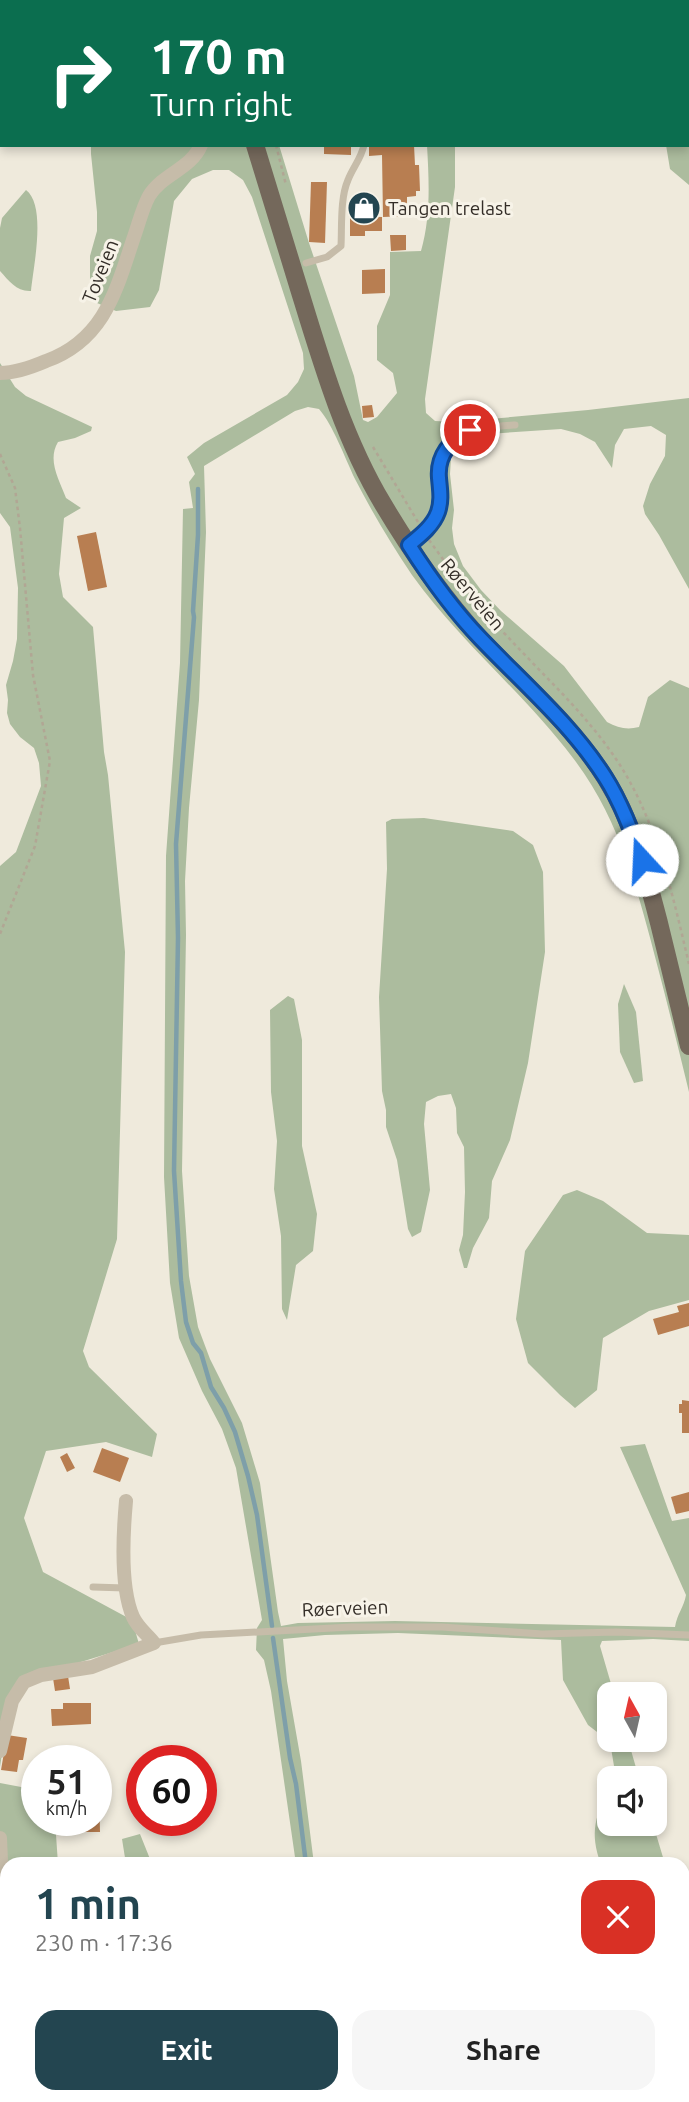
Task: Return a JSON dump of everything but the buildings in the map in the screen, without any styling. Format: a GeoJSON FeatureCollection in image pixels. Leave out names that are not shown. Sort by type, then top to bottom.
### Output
{"type":"FeatureCollection","features":[{"type":"Feature","properties":{"kind":"main road","name":"Røerveien"},"geometry":{"type":"LineString","coordinates":[[256,147],[318,348],[341,414],[367,474],[409,545],[449,602],[587,751],[607,780],[625,816],[642,860],[689,1046]]}},
{"type":"Feature","properties":{"kind":"street","name":"Toveien"},"geometry":{"type":"LineString","coordinates":[[0,373],[53,359],[93,331],[115,293],[149,197],[161,181],[198,154],[200,147]]}},
{"type":"Feature","properties":{"kind":"street"},"geometry":{"type":"LineString","coordinates":[[0,1751],[12,1701],[24,1682],[41,1675],[92,1667],[154,1643],[134,1619],[126,1588],[123,1532],[126,1501]]}},
{"type":"Feature","properties":{"kind":"street"},"geometry":{"type":"LineString","coordinates":[[0,1838],[1,1857]]}},
{"type":"Feature","properties":{"kind":"lane"},"geometry":{"type":"LineString","coordinates":[[306,263],[327,257],[341,246],[347,181],[364,147]]}},
{"type":"Feature","properties":{"kind":"lane"},"geometry":{"type":"LineString","coordinates":[[409,545],[424,533],[438,512],[441,501],[439,468],[445,449],[452,441],[470,430],[515,425]]}},
{"type":"Feature","properties":{"kind":"lane"},"geometry":{"type":"LineString","coordinates":[[93,1587],[126,1588]]}},
{"type":"Feature","properties":{"kind":"lane","name":"Røerveien"},"geometry":{"type":"LineString","coordinates":[[154,1643],[201,1635],[351,1627],[442,1627],[542,1634],[616,1632],[689,1635]]}},
{"type":"Feature","properties":{"kind":"path"},"geometry":{"type":"LineString","coordinates":[[276,147],[286,188]]}},
{"type":"Feature","properties":{"kind":"path"},"geometry":{"type":"LineString","coordinates":[[370,440],[424,533],[451,572],[484,612],[574,705],[595,730],[625,775],[641,803],[660,851],[689,964]]}},
{"type":"Feature","properties":{"kind":"path"},"geometry":{"type":"LineString","coordinates":[[0,454],[15,488],[33,675],[50,761],[35,846],[0,934]]}},
{"type":"Feature","properties":{"kind":"green space"},"geometry":{"type":"Polygon","coordinates":[[[91,147],[280,147],[354,376],[363,420],[368,422],[377,417],[397,393],[393,373],[377,360],[377,326],[390,295],[390,252],[421,251],[428,212],[427,147],[455,147],[455,187],[425,399],[426,413],[435,421],[457,422],[689,398],[689,589],[645,514],[643,506],[650,484],[665,456],[666,435],[651,426],[624,429],[615,445],[612,468],[595,442],[580,434],[561,429],[473,435],[459,444],[451,458],[450,474],[454,544],[463,566],[501,611],[564,666],[607,722],[623,728],[639,727],[648,697],[670,680],[689,688],[689,1092],[635,886],[616,832],[603,806],[573,758],[554,734],[450,623],[412,575],[368,504],[334,433],[319,409],[308,407],[295,411],[204,466],[206,532],[199,700],[185,881],[182,1171],[189,1276],[198,1327],[210,1359],[242,1423],[260,1483],[281,1626],[298,1623],[395,1621],[675,1627],[686,1595],[620,1447],[645,1444],[672,1521],[689,1518],[689,1641],[602,1641],[600,1646],[610,1682],[597,1682],[597,1732],[588,1725],[563,1680],[561,1640],[398,1633],[283,1639],[313,1857],[295,1857],[271,1691],[264,1660],[256,1650],[257,1628],[262,1620],[236,1468],[222,1429],[179,1338],[170,1283],[164,1177],[166,856],[180,663],[183,509],[193,508],[189,482],[195,474],[187,457],[204,443],[287,395],[304,369],[303,353],[252,197],[243,180],[229,170],[213,170],[192,179],[174,201],[159,290],[150,307],[116,311],[97,303],[90,278],[90,256],[97,231],[91,147]]]}},
{"type":"Feature","properties":{"kind":"green space"},"geometry":{"type":"Polygon","coordinates":[[[666,147],[689,147],[689,185],[670,169],[666,147]]]}},
{"type":"Feature","properties":{"kind":"green space"},"geometry":{"type":"Polygon","coordinates":[[[26,190],[36,209],[37,223],[31,291],[17,288],[0,271],[2,218],[26,190]]]}},
{"type":"Feature","properties":{"kind":"green space"},"geometry":{"type":"Polygon","coordinates":[[[0,363],[15,387],[26,396],[92,427],[91,431],[58,442],[55,449],[55,470],[66,498],[81,508],[64,518],[59,574],[63,597],[93,627],[125,952],[117,1239],[83,1351],[89,1367],[157,1434],[152,1457],[106,1442],[46,1451],[24,1518],[43,1572],[132,1620],[139,1644],[26,1679],[5,1733],[0,1767],[0,866],[16,852],[41,786],[39,763],[34,748],[20,737],[10,724],[7,713],[6,685],[17,639],[18,588],[10,527],[0,513],[0,363]]]}},
{"type":"Feature","properties":{"kind":"green space"},"geometry":{"type":"Polygon","coordinates":[[[424,818],[513,831],[533,845],[543,872],[545,952],[528,1063],[510,1140],[492,1181],[489,1218],[473,1248],[467,1268],[464,1268],[459,1250],[463,1235],[464,1147],[457,1133],[456,1108],[451,1094],[426,1102],[424,1124],[430,1190],[421,1232],[412,1237],[408,1229],[397,1160],[386,1127],[382,1091],[379,997],[387,869],[386,822],[392,819],[424,818]]]}},
{"type":"Feature","properties":{"kind":"green space"},"geometry":{"type":"Polygon","coordinates":[[[624,984],[636,1012],[643,1081],[634,1083],[620,1052],[618,1004],[624,984]]]}},
{"type":"Feature","properties":{"kind":"green space"},"geometry":{"type":"Polygon","coordinates":[[[288,996],[294,999],[302,1040],[302,1146],[317,1214],[313,1251],[296,1265],[287,1320],[282,1309],[281,1236],[274,1189],[277,1141],[271,1092],[270,1010],[288,996]]]}},
{"type":"Feature","properties":{"kind":"green space"},"geometry":{"type":"Polygon","coordinates":[[[577,1190],[603,1201],[647,1233],[689,1235],[689,1300],[649,1311],[603,1338],[597,1390],[575,1408],[528,1363],[516,1319],[525,1251],[563,1195],[577,1190]]]}},
{"type":"Feature","properties":{"kind":"green space"},"geometry":{"type":"Polygon","coordinates":[[[612,1752],[631,1752],[636,1766],[614,1766],[612,1752]]]}},
{"type":"Feature","properties":{"kind":"green space"},"geometry":{"type":"Polygon","coordinates":[[[0,1783],[21,1787],[21,1836],[56,1836],[58,1857],[0,1857],[0,1783]]]}},
{"type":"Feature","properties":{"kind":"green space"},"geometry":{"type":"Polygon","coordinates":[[[597,1820],[597,1836],[657,1836],[663,1857],[598,1857],[595,1843],[597,1820]]]}},
{"type":"Feature","properties":{"kind":"green space"},"geometry":{"type":"Polygon","coordinates":[[[141,1836],[149,1857],[125,1857],[122,1839],[141,1836]]]}},
{"type":"Feature","properties":{"kind":"waterway"},"geometry":{"type":"LineString","coordinates":[[198,489],[194,617],[176,844],[178,938],[174,1171],[181,1281],[186,1322],[193,1343],[201,1353],[211,1387],[235,1432],[248,1476],[257,1515],[272,1626]]}},
{"type":"Feature","properties":{"kind":"waterway"},"geometry":{"type":"LineString","coordinates":[[273,1638],[305,1857]]}},
{"type":"Feature","properties":{"kind":"place","name":"Tangen trelast"},"geometry":{"type":"Point","coordinates":[364,208]}},
{"type":"Feature","properties":{"kind":"route"},"geometry":{"type":"LineString","coordinates":[[470,430],[452,441],[445,449],[439,468],[441,501],[438,512],[424,533],[409,545],[426,572],[464,620],[587,751],[607,780],[642,860]]}}]}
